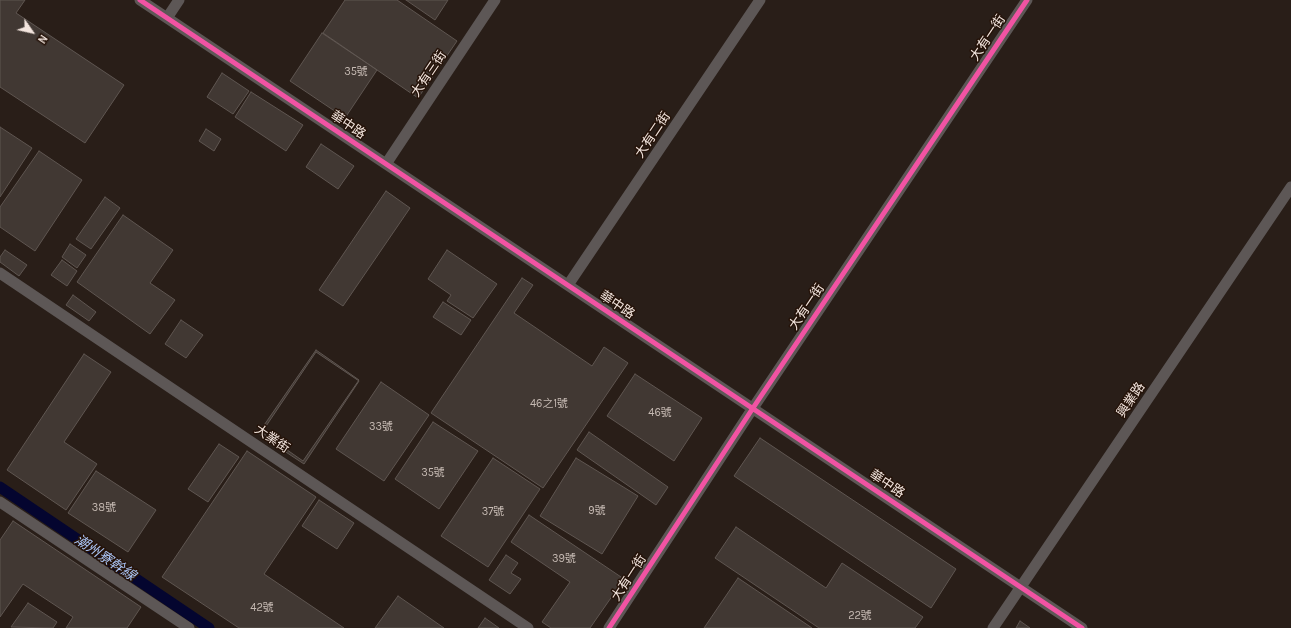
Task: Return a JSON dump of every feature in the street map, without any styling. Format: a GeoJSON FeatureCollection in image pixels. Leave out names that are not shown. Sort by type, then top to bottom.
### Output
{"type":"FeatureCollection","features":[{"type":"Feature","properties":{"kind":"street","name":"華中路"},"geometry":{"type":"LineString","coordinates":[[140,0],[1082,628]]}},
{"type":"Feature","properties":{"kind":"street"},"geometry":{"type":"LineString","coordinates":[[167,18],[179,0]]}},
{"type":"Feature","properties":{"kind":"street","name":"大有三街"},"geometry":{"type":"LineString","coordinates":[[386,164],[495,0]]}},
{"type":"Feature","properties":{"kind":"street","name":"大有二街"},"geometry":{"type":"LineString","coordinates":[[568,285],[760,0]]}},
{"type":"Feature","properties":{"kind":"street","name":"大有一街"},"geometry":{"type":"LineString","coordinates":[[609,628],[753,408],[1027,0]]}},
{"type":"Feature","properties":{"kind":"street","name":"興業路"},"geometry":{"type":"LineString","coordinates":[[993,628],[1291,187]]}},
{"type":"Feature","properties":{"kind":"street","name":"大業街"},"geometry":{"type":"LineString","coordinates":[[0,273],[528,628]]}},
{"type":"Feature","properties":{"kind":"street"},"geometry":{"type":"LineString","coordinates":[[0,502],[189,628]]}},
{"type":"Feature","properties":{"kind":"building"},"geometry":{"type":"Polygon","coordinates":[[[0,0],[25,0],[16,13],[124,85],[85,143],[0,87],[0,0]]]}},
{"type":"Feature","properties":{"kind":"building"},"geometry":{"type":"Polygon","coordinates":[[[345,0],[397,0],[457,41],[418,98],[323,33],[345,0]]]}},
{"type":"Feature","properties":{"kind":"building"},"geometry":{"type":"Polygon","coordinates":[[[406,0],[448,0],[435,20],[406,0]]]}},
{"type":"Feature","properties":{"kind":"building"},"geometry":{"type":"Polygon","coordinates":[[[322,33],[377,70],[345,118],[290,81],[322,33]]]}},
{"type":"Feature","properties":{"kind":"building"},"geometry":{"type":"Polygon","coordinates":[[[222,73],[249,91],[233,114],[207,97],[222,73]]]}},
{"type":"Feature","properties":{"kind":"building"},"geometry":{"type":"Polygon","coordinates":[[[251,92],[303,125],[286,151],[235,117],[251,92]]]}},
{"type":"Feature","properties":{"kind":"building"},"geometry":{"type":"Polygon","coordinates":[[[0,127],[32,148],[0,197],[0,127]]]}},
{"type":"Feature","properties":{"kind":"building"},"geometry":{"type":"Polygon","coordinates":[[[206,129],[221,139],[214,151],[199,141],[206,129]]]}},
{"type":"Feature","properties":{"kind":"building"},"geometry":{"type":"Polygon","coordinates":[[[321,144],[354,166],[338,189],[306,167],[321,144]]]}},
{"type":"Feature","properties":{"kind":"building"},"geometry":{"type":"Polygon","coordinates":[[[39,151],[82,180],[35,251],[0,227],[0,207],[39,151]]]}},
{"type":"Feature","properties":{"kind":"building"},"geometry":{"type":"Polygon","coordinates":[[[386,191],[410,208],[343,306],[319,290],[386,191]]]}},
{"type":"Feature","properties":{"kind":"building"},"geometry":{"type":"Polygon","coordinates":[[[105,197],[120,208],[91,249],[76,239],[105,197]]]}},
{"type":"Feature","properties":{"kind":"building"},"geometry":{"type":"Polygon","coordinates":[[[123,215],[173,250],[150,283],[175,300],[150,334],[77,282],[123,215]]]}},
{"type":"Feature","properties":{"kind":"building"},"geometry":{"type":"Polygon","coordinates":[[[70,244],[86,255],[77,268],[62,257],[70,244]]]}},
{"type":"Feature","properties":{"kind":"building"},"geometry":{"type":"Polygon","coordinates":[[[5,250],[27,265],[19,276],[0,262],[0,257],[5,250]]]}},
{"type":"Feature","properties":{"kind":"building"},"geometry":{"type":"Polygon","coordinates":[[[447,250],[497,284],[473,318],[447,301],[451,295],[428,279],[447,250]]]}},
{"type":"Feature","properties":{"kind":"building"},"geometry":{"type":"Polygon","coordinates":[[[62,260],[77,271],[67,286],[51,275],[62,260]]]}},
{"type":"Feature","properties":{"kind":"building"},"geometry":{"type":"Polygon","coordinates":[[[522,278],[533,285],[514,313],[592,366],[604,347],[628,363],[543,488],[431,413],[522,278]]]}},
{"type":"Feature","properties":{"kind":"building"},"geometry":{"type":"Polygon","coordinates":[[[73,295],[96,312],[89,321],[66,305],[73,295]]]}},
{"type":"Feature","properties":{"kind":"building"},"geometry":{"type":"Polygon","coordinates":[[[443,302],[471,320],[461,335],[433,317],[443,302]]]}},
{"type":"Feature","properties":{"kind":"building"},"geometry":{"type":"Polygon","coordinates":[[[181,320],[203,335],[186,358],[165,344],[181,320]]]}},
{"type":"Feature","properties":{"kind":"building"},"geometry":{"type":"Polygon","coordinates":[[[316,350],[359,380],[303,461],[260,431],[316,350]]]}},
{"type":"Feature","properties":{"kind":"building"},"geometry":{"type":"Polygon","coordinates":[[[316,352],[359,381],[304,464],[260,435],[316,352]]]}},
{"type":"Feature","properties":{"kind":"building"},"geometry":{"type":"Polygon","coordinates":[[[84,354],[111,372],[64,442],[97,464],[66,510],[7,470],[84,354]]]}},
{"type":"Feature","properties":{"kind":"building"},"geometry":{"type":"Polygon","coordinates":[[[635,374],[702,418],[674,461],[607,416],[635,374]]]}},
{"type":"Feature","properties":{"kind":"building"},"geometry":{"type":"Polygon","coordinates":[[[381,382],[429,415],[384,481],[336,449],[381,382]]]}},
{"type":"Feature","properties":{"kind":"building"},"geometry":{"type":"Polygon","coordinates":[[[433,422],[478,451],[439,509],[395,479],[433,422]]]}},
{"type":"Feature","properties":{"kind":"building"},"geometry":{"type":"Polygon","coordinates":[[[589,432],[668,487],[656,505],[577,450],[589,432]]]}},
{"type":"Feature","properties":{"kind":"building"},"geometry":{"type":"Polygon","coordinates":[[[760,438],[956,569],[931,608],[734,476],[760,438]]]}},
{"type":"Feature","properties":{"kind":"building"},"geometry":{"type":"Polygon","coordinates":[[[219,444],[239,457],[208,502],[188,489],[219,444]]]}},
{"type":"Feature","properties":{"kind":"building"},"geometry":{"type":"Polygon","coordinates":[[[247,451],[316,497],[264,574],[344,628],[239,628],[162,577],[247,451]]]}},
{"type":"Feature","properties":{"kind":"building"},"geometry":{"type":"Polygon","coordinates":[[[493,458],[540,489],[488,567],[441,536],[493,458]]]}},
{"type":"Feature","properties":{"kind":"building"},"geometry":{"type":"Polygon","coordinates":[[[576,458],[638,496],[602,554],[540,516],[576,458]]]}},
{"type":"Feature","properties":{"kind":"building"},"geometry":{"type":"Polygon","coordinates":[[[96,471],[156,510],[128,552],[68,513],[96,471]]]}},
{"type":"Feature","properties":{"kind":"building"},"geometry":{"type":"Polygon","coordinates":[[[319,500],[354,523],[337,549],[302,526],[319,500]]]}},
{"type":"Feature","properties":{"kind":"building"},"geometry":{"type":"Polygon","coordinates":[[[529,515],[624,579],[590,628],[551,628],[542,622],[570,582],[511,542],[529,515]]]}},
{"type":"Feature","properties":{"kind":"building"},"geometry":{"type":"Polygon","coordinates":[[[13,521],[141,607],[127,628],[66,628],[73,617],[23,584],[0,617],[0,540],[13,521]]]}},
{"type":"Feature","properties":{"kind":"building"},"geometry":{"type":"Polygon","coordinates":[[[736,527],[826,588],[842,563],[923,617],[915,628],[819,628],[715,558],[736,527]]]}},
{"type":"Feature","properties":{"kind":"building"},"geometry":{"type":"Polygon","coordinates":[[[506,555],[518,563],[511,573],[521,579],[510,594],[489,580],[506,555]]]}},
{"type":"Feature","properties":{"kind":"building"},"geometry":{"type":"Polygon","coordinates":[[[738,578],[812,628],[704,628],[738,578]]]}},
{"type":"Feature","properties":{"kind":"building"},"geometry":{"type":"Polygon","coordinates":[[[398,596],[444,628],[375,628],[398,596]]]}},
{"type":"Feature","properties":{"kind":"building"},"geometry":{"type":"Polygon","coordinates":[[[28,603],[57,622],[53,628],[11,627],[28,603]]]}},
{"type":"Feature","properties":{"kind":"building"},"geometry":{"type":"Polygon","coordinates":[[[485,618],[499,628],[478,628],[485,618]]]}},
{"type":"Feature","properties":{"kind":"building"},"geometry":{"type":"Polygon","coordinates":[[[1020,621],[1030,628],[1016,628],[1020,621]]]}},
{"type":"Feature","properties":{"kind":"waterway","name":"潮州寮幹線"},"geometry":{"type":"LineString","coordinates":[[0,487],[209,628]]}},
{"type":"Feature","properties":{"kind":"cycle path"},"geometry":{"type":"LineString","coordinates":[[140,0],[1082,628]]}},
{"type":"Feature","properties":{"kind":"cycle path"},"geometry":{"type":"LineString","coordinates":[[609,628],[753,408],[1027,0]]}}]}
